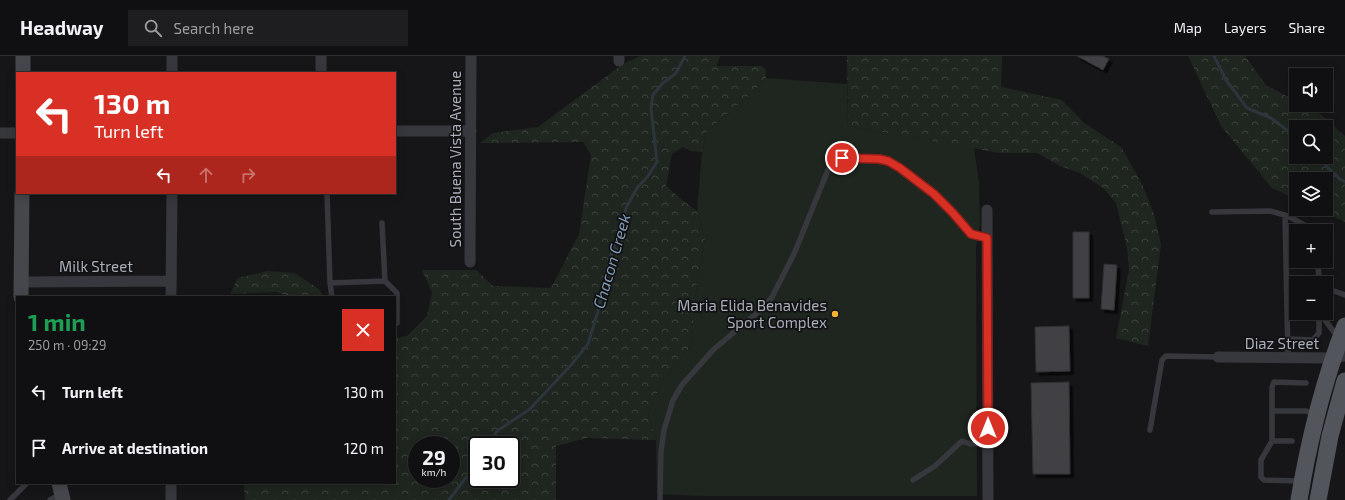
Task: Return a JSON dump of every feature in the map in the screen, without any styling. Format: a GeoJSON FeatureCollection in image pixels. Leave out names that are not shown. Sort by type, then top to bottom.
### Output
{"type":"FeatureCollection","features":[{"type":"Feature","properties":{"kind":"main road"},"geometry":{"type":"LineString","coordinates":[[23,56],[23,72]]}},
{"type":"Feature","properties":{"kind":"main road"},"geometry":{"type":"LineString","coordinates":[[21,296],[22,194]]}},
{"type":"Feature","properties":{"kind":"main road"},"geometry":{"type":"LineString","coordinates":[[1299,500],[1316,414],[1339,357],[1343,330]]}},
{"type":"Feature","properties":{"kind":"main road"},"geometry":{"type":"LineString","coordinates":[[1318,500],[1330,436],[1345,381]]}},
{"type":"Feature","properties":{"kind":"street"},"geometry":{"type":"LineString","coordinates":[[172,56],[172,72]]}},
{"type":"Feature","properties":{"kind":"street"},"geometry":{"type":"LineString","coordinates":[[321,56],[321,72]]}},
{"type":"Feature","properties":{"kind":"street","name":"South Buena Vista Avenue"},"geometry":{"type":"LineString","coordinates":[[470,56],[470,262]]}},
{"type":"Feature","properties":{"kind":"street"},"geometry":{"type":"LineString","coordinates":[[396,131],[471,131]]}},
{"type":"Feature","properties":{"kind":"street"},"geometry":{"type":"LineString","coordinates":[[0,133],[16,133]]}},
{"type":"Feature","properties":{"kind":"street"},"geometry":{"type":"LineString","coordinates":[[171,296],[172,194]]}},
{"type":"Feature","properties":{"kind":"street"},"geometry":{"type":"LineString","coordinates":[[987,210],[988,500]]}},
{"type":"Feature","properties":{"kind":"street","name":"Milk Street"},"geometry":{"type":"LineString","coordinates":[[21,282],[171,281]]}},
{"type":"Feature","properties":{"kind":"street","name":"Diaz Street"},"geometry":{"type":"LineString","coordinates":[[1218,357],[1339,357]]}},
{"type":"Feature","properties":{"kind":"street"},"geometry":{"type":"LineString","coordinates":[[171,484],[171,500]]}},
{"type":"Feature","properties":{"kind":"lane"},"geometry":{"type":"LineString","coordinates":[[660,500],[661,452],[664,430],[673,400],[682,385],[713,350],[764,307],[772,297],[794,254],[830,165],[835,160],[842,158],[879,159],[888,161],[900,168],[934,194],[971,234],[987,238]]}},
{"type":"Feature","properties":{"kind":"lane"},"geometry":{"type":"LineString","coordinates":[[327,194],[330,283],[332,296]]}},
{"type":"Feature","properties":{"kind":"lane"},"geometry":{"type":"LineString","coordinates":[[1212,212],[1270,211],[1301,224]]}},
{"type":"Feature","properties":{"kind":"lane"},"geometry":{"type":"LineString","coordinates":[[1285,216],[1288,358]]}},
{"type":"Feature","properties":{"kind":"lane"},"geometry":{"type":"LineString","coordinates":[[382,223],[385,281],[397,293],[398,323],[396,324]]}},
{"type":"Feature","properties":{"kind":"lane"},"geometry":{"type":"LineString","coordinates":[[330,283],[385,281]]}},
{"type":"Feature","properties":{"kind":"lane"},"geometry":{"type":"LineString","coordinates":[[1333,291],[1345,295]]}},
{"type":"Feature","properties":{"kind":"lane"},"geometry":{"type":"LineString","coordinates":[[1288,339],[1313,340],[1319,333],[1319,320]]}},
{"type":"Feature","properties":{"kind":"lane"},"geometry":{"type":"LineString","coordinates":[[1326,320],[1334,332],[1343,330]]}},
{"type":"Feature","properties":{"kind":"lane"},"geometry":{"type":"LineString","coordinates":[[1150,430],[1162,360],[1166,356],[1218,357]]}},
{"type":"Feature","properties":{"kind":"lane"},"geometry":{"type":"LineString","coordinates":[[1302,481],[1264,480],[1261,477],[1262,460],[1272,441],[1272,388],[1274,382],[1306,383]]}},
{"type":"Feature","properties":{"kind":"lane"},"geometry":{"type":"LineString","coordinates":[[1272,411],[1306,412],[1316,414]]}},
{"type":"Feature","properties":{"kind":"lane"},"geometry":{"type":"LineString","coordinates":[[913,480],[935,466],[962,441],[970,444],[988,443]]}},
{"type":"Feature","properties":{"kind":"lane"},"geometry":{"type":"LineString","coordinates":[[1272,441],[1292,441]]}},
{"type":"Feature","properties":{"kind":"lane"},"geometry":{"type":"LineString","coordinates":[[12,499],[26,484]]}},
{"type":"Feature","properties":{"kind":"green space"},"geometry":{"type":"Polygon","coordinates":[[[640,56],[720,56],[717,66],[762,66],[766,70],[766,78],[752,93],[707,131],[702,152],[691,151],[683,147],[672,154],[666,186],[697,211],[705,239],[697,282],[691,346],[661,383],[648,415],[656,440],[587,438],[556,446],[556,500],[245,500],[244,484],[396,484],[396,338],[407,336],[427,316],[432,292],[422,270],[476,270],[493,286],[551,288],[579,234],[591,155],[583,142],[480,143],[493,133],[538,127],[623,64],[640,56]]]}},
{"type":"Feature","properties":{"kind":"green space"},"geometry":{"type":"Polygon","coordinates":[[[847,56],[1002,56],[1001,87],[1062,100],[1084,123],[1121,147],[1142,184],[1154,214],[1161,245],[1148,346],[1116,338],[1129,270],[1127,248],[1116,203],[1103,188],[1080,173],[1060,166],[1037,153],[1000,153],[848,126],[847,56]]]}},
{"type":"Feature","properties":{"kind":"green space"},"geometry":{"type":"Polygon","coordinates":[[[1188,56],[1245,56],[1266,85],[1289,97],[1289,112],[1316,112],[1327,120],[1289,120],[1289,164],[1333,164],[1333,125],[1345,136],[1345,222],[1332,216],[1333,172],[1289,172],[1289,196],[1272,188],[1221,126],[1188,56]]]}},
{"type":"Feature","properties":{"kind":"green space","name":"Maria Elida Benavides Sport Complex"},"geometry":{"type":"Polygon","coordinates":[[[766,78],[847,84],[848,126],[974,148],[979,182],[980,224],[976,247],[977,496],[703,496],[657,494],[656,440],[648,415],[661,383],[691,346],[697,282],[705,239],[697,211],[702,152],[707,131],[752,93],[766,78]]]}},
{"type":"Feature","properties":{"kind":"green space"},"geometry":{"type":"Polygon","coordinates":[[[268,271],[295,273],[320,290],[323,296],[287,296],[276,292],[230,294],[238,278],[268,271]]]}},
{"type":"Feature","properties":{"kind":"building"},"geometry":{"type":"Polygon","coordinates":[[[1077,56],[1103,56],[1109,59],[1103,70],[1077,56]]]}},
{"type":"Feature","properties":{"kind":"building"},"geometry":{"type":"Polygon","coordinates":[[[1073,232],[1089,232],[1089,298],[1073,298],[1073,232]]]}},
{"type":"Feature","properties":{"kind":"building"},"geometry":{"type":"Polygon","coordinates":[[[1104,264],[1117,265],[1114,310],[1101,309],[1104,264]]]}},
{"type":"Feature","properties":{"kind":"building"},"geometry":{"type":"Polygon","coordinates":[[[1069,326],[1070,371],[1036,372],[1035,327],[1069,326]]]}},
{"type":"Feature","properties":{"kind":"building"},"geometry":{"type":"Polygon","coordinates":[[[1069,382],[1070,474],[1033,474],[1031,383],[1069,382]]]}},
{"type":"Feature","properties":{"kind":"waterway","name":"Chacon Creek"},"geometry":{"type":"LineString","coordinates":[[494,436],[497,431],[530,409],[571,365],[588,344],[598,311],[607,268],[627,206],[637,188],[648,176],[657,162],[651,108],[653,95],[662,84],[676,73],[685,56]]}},
{"type":"Feature","properties":{"kind":"waterway","name":"Chacon Creek"},"geometry":{"type":"LineString","coordinates":[[1214,56],[1226,80],[1247,108],[1271,118],[1289,132]]}},
{"type":"Feature","properties":{"kind":"waterway","name":"Chacon Creek"},"geometry":{"type":"LineString","coordinates":[[1324,164],[1345,182]]}},
{"type":"Feature","properties":{"kind":"waterway","name":"Chacon Creek"},"geometry":{"type":"LineString","coordinates":[[449,500],[468,475]]}},
{"type":"Feature","properties":{"kind":"place","name":"Maria Elida Benavides Sport Complex"},"geometry":{"type":"Point","coordinates":[835,314]}},
{"type":"Feature","properties":{"kind":"route"},"geometry":{"type":"LineString","coordinates":[[842,158],[879,159],[888,161],[900,168],[934,194],[971,234],[987,238],[988,428]]}}]}
